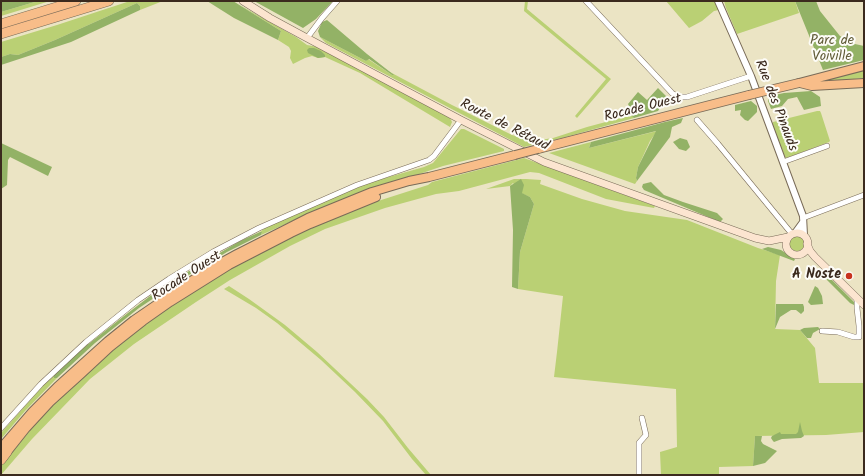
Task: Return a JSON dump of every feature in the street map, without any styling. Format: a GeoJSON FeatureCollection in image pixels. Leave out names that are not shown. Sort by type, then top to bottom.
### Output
{"type":"FeatureCollection","features":[{"type":"Feature","properties":{"kind":"highway"},"geometry":{"type":"LineString","coordinates":[[1,24],[76,1]]}},
{"type":"Feature","properties":{"kind":"highway"},"geometry":{"type":"LineString","coordinates":[[1,34],[109,1]]}},
{"type":"Feature","properties":{"kind":"main road","name":"Route de Rétaud"},"geometry":{"type":"LineString","coordinates":[[243,1],[270,18],[307,38],[461,120],[544,162],[755,238],[787,248]]}},
{"type":"Feature","properties":{"kind":"main road"},"geometry":{"type":"LineString","coordinates":[[831,74],[864,62]]}},
{"type":"Feature","properties":{"kind":"main road","name":"Rocade Ouest"},"geometry":{"type":"LineString","coordinates":[[2,455],[50,402],[110,347],[143,321],[229,265],[310,224],[429,177],[864,66]]}},
{"type":"Feature","properties":{"kind":"main road"},"geometry":{"type":"LineString","coordinates":[[799,83],[812,86],[864,82]]}},
{"type":"Feature","properties":{"kind":"main road"},"geometry":{"type":"LineString","coordinates":[[768,241],[799,233],[804,235],[812,253],[864,305]]}},
{"type":"Feature","properties":{"kind":"main road"},"geometry":{"type":"LineString","coordinates":[[791,235],[786,243],[789,251],[794,254],[802,253],[822,264]]}},
{"type":"Feature","properties":{"kind":"main road"},"geometry":{"type":"LineString","coordinates":[[802,253],[806,249],[807,244]]}},
{"type":"Feature","properties":{"kind":"street"},"geometry":{"type":"LineString","coordinates":[[307,38],[337,1]]}},
{"type":"Feature","properties":{"kind":"street"},"geometry":{"type":"LineString","coordinates":[[586,1],[675,95],[687,97],[751,76]]}},
{"type":"Feature","properties":{"kind":"street","name":"Rue des Pinauds"},"geometry":{"type":"LineString","coordinates":[[718,1],[751,76],[800,208],[803,220],[804,235]]}},
{"type":"Feature","properties":{"kind":"street"},"geometry":{"type":"LineString","coordinates":[[1,428],[41,384],[86,342],[138,300],[168,279],[213,252],[259,228],[357,185],[430,160],[461,120]]}},
{"type":"Feature","properties":{"kind":"street"},"geometry":{"type":"LineString","coordinates":[[697,120],[791,235],[803,220],[864,195]]}},
{"type":"Feature","properties":{"kind":"street"},"geometry":{"type":"LineString","coordinates":[[783,162],[827,146]]}},
{"type":"Feature","properties":{"kind":"street"},"geometry":{"type":"LineString","coordinates":[[822,331],[838,332],[859,337],[860,331],[857,308],[858,298]]}},
{"type":"Feature","properties":{"kind":"street"},"geometry":{"type":"LineString","coordinates":[[639,475],[639,443],[646,435],[642,418]]}},
{"type":"Feature","properties":{"kind":"green space"},"geometry":{"type":"Polygon","coordinates":[[[1,1],[38,1],[1,12],[1,1]]]}},
{"type":"Feature","properties":{"kind":"green space"},"geometry":{"type":"Polygon","coordinates":[[[38,1],[50,1],[1,16],[1,12],[38,1]]]}},
{"type":"Feature","properties":{"kind":"green space"},"geometry":{"type":"Polygon","coordinates":[[[130,1],[163,1],[140,10],[140,6],[137,3],[18,55],[10,54],[1,57],[1,42],[130,1]]]}},
{"type":"Feature","properties":{"kind":"green space"},"geometry":{"type":"Polygon","coordinates":[[[207,1],[233,1],[281,31],[278,40],[234,18],[207,1]]]}},
{"type":"Feature","properties":{"kind":"green space"},"geometry":{"type":"Polygon","coordinates":[[[254,1],[333,1],[316,19],[303,28],[254,1]]]}},
{"type":"Feature","properties":{"kind":"green space"},"geometry":{"type":"Polygon","coordinates":[[[525,1],[528,1],[527,9],[611,79],[577,118],[575,116],[606,79],[524,11],[525,1]]]}},
{"type":"Feature","properties":{"kind":"green space"},"geometry":{"type":"Polygon","coordinates":[[[666,1],[715,1],[719,10],[714,11],[702,21],[689,28],[666,1]]]}},
{"type":"Feature","properties":{"kind":"green space"},"geometry":{"type":"Polygon","coordinates":[[[724,1],[795,1],[799,13],[737,34],[724,1]]]}},
{"type":"Feature","properties":{"kind":"green space","name":"Parc de Voiville"},"geometry":{"type":"Polygon","coordinates":[[[795,1],[816,1],[820,11],[840,36],[855,44],[864,46],[864,60],[823,70],[795,1]]]}},
{"type":"Feature","properties":{"kind":"green space"},"geometry":{"type":"Polygon","coordinates":[[[137,3],[140,6],[140,10],[71,42],[1,65],[1,57],[10,54],[18,55],[137,3]]]}},
{"type":"Feature","properties":{"kind":"green space"},"geometry":{"type":"Polygon","coordinates":[[[238,4],[296,37],[307,45],[318,47],[450,118],[452,122],[450,127],[360,73],[325,57],[318,58],[312,56],[293,64],[290,58],[291,51],[289,47],[278,40],[281,31],[238,4]]]}},
{"type":"Feature","properties":{"kind":"green space"},"geometry":{"type":"Polygon","coordinates":[[[327,20],[394,75],[369,59],[366,61],[320,37],[318,31],[322,22],[327,20]]]}},
{"type":"Feature","properties":{"kind":"green space"},"geometry":{"type":"Polygon","coordinates":[[[320,37],[366,61],[368,59],[392,75],[388,71],[512,135],[533,141],[553,138],[632,115],[634,118],[524,147],[326,43],[320,37]]]}},
{"type":"Feature","properties":{"kind":"green space"},"geometry":{"type":"Polygon","coordinates":[[[309,48],[314,48],[321,51],[325,57],[318,58],[308,53],[307,50],[309,48]]]}},
{"type":"Feature","properties":{"kind":"green space"},"geometry":{"type":"Polygon","coordinates":[[[864,66],[864,78],[825,82],[826,81],[864,66]]]}},
{"type":"Feature","properties":{"kind":"green space"},"geometry":{"type":"Polygon","coordinates":[[[658,88],[667,97],[658,111],[634,118],[629,113],[631,110],[628,104],[638,92],[647,100],[658,88]]]}},
{"type":"Feature","properties":{"kind":"green space"},"geometry":{"type":"Polygon","coordinates":[[[811,91],[820,97],[821,106],[804,110],[797,97],[788,99],[782,106],[771,109],[768,101],[770,96],[784,93],[811,91]]]}},
{"type":"Feature","properties":{"kind":"green space"},"geometry":{"type":"Polygon","coordinates":[[[751,101],[757,106],[757,112],[748,121],[740,115],[741,110],[735,111],[735,105],[751,101]]]}},
{"type":"Feature","properties":{"kind":"green space"},"geometry":{"type":"Polygon","coordinates":[[[820,111],[821,113],[830,141],[787,158],[785,157],[772,124],[773,122],[820,111]]]}},
{"type":"Feature","properties":{"kind":"green space"},"geometry":{"type":"Polygon","coordinates":[[[683,118],[681,123],[672,127],[670,137],[637,181],[636,178],[638,167],[656,131],[589,148],[591,142],[683,118]]]}},
{"type":"Feature","properties":{"kind":"green space"},"geometry":{"type":"Polygon","coordinates":[[[461,129],[464,129],[504,149],[504,151],[443,166],[369,191],[319,209],[261,235],[262,232],[260,232],[265,228],[318,204],[371,182],[433,163],[461,129]]]}},
{"type":"Feature","properties":{"kind":"green space"},"geometry":{"type":"Polygon","coordinates":[[[657,131],[650,141],[638,167],[636,178],[637,181],[635,184],[549,153],[591,142],[589,148],[657,131]]]}},
{"type":"Feature","properties":{"kind":"green space"},"geometry":{"type":"Polygon","coordinates":[[[680,138],[687,140],[690,147],[686,151],[679,149],[673,142],[680,138]]]}},
{"type":"Feature","properties":{"kind":"green space"},"geometry":{"type":"Polygon","coordinates":[[[1,143],[52,167],[48,176],[10,157],[8,160],[7,185],[1,189],[1,143]]]}},
{"type":"Feature","properties":{"kind":"green space"},"geometry":{"type":"Polygon","coordinates":[[[524,158],[655,206],[654,208],[606,199],[539,173],[530,172],[459,191],[436,194],[385,208],[325,229],[290,246],[230,280],[134,344],[90,379],[32,439],[1,475],[1,466],[36,423],[63,395],[118,345],[162,311],[203,284],[289,236],[350,210],[428,185],[432,182],[524,158]]]}},
{"type":"Feature","properties":{"kind":"green space"},"geometry":{"type":"Polygon","coordinates":[[[514,179],[541,180],[540,184],[582,199],[625,211],[687,220],[780,255],[776,281],[775,329],[800,330],[815,348],[819,383],[864,383],[864,432],[826,435],[755,436],[753,466],[719,467],[719,475],[661,475],[660,452],[677,447],[676,389],[554,377],[563,296],[518,289],[520,252],[534,204],[530,197],[521,193],[513,183],[510,186],[486,189],[514,179]]]}},
{"type":"Feature","properties":{"kind":"green space"},"geometry":{"type":"Polygon","coordinates":[[[521,179],[524,185],[522,193],[530,197],[534,204],[520,252],[518,289],[512,287],[513,230],[510,186],[521,179]]]}},
{"type":"Feature","properties":{"kind":"green space"},"geometry":{"type":"Polygon","coordinates":[[[651,182],[664,195],[717,213],[723,219],[720,222],[644,190],[642,187],[643,184],[651,182]]]}},
{"type":"Feature","properties":{"kind":"green space"},"geometry":{"type":"Polygon","coordinates":[[[262,232],[261,235],[227,252],[139,308],[95,343],[57,378],[54,378],[54,375],[77,353],[162,287],[240,241],[262,232]]]}},
{"type":"Feature","properties":{"kind":"green space"},"geometry":{"type":"Polygon","coordinates":[[[797,235],[803,237],[805,243],[803,249],[797,251],[791,249],[789,243],[791,237],[797,235]]]}},
{"type":"Feature","properties":{"kind":"green space"},"geometry":{"type":"Polygon","coordinates":[[[768,247],[781,250],[795,259],[794,261],[762,249],[768,247]]]}},
{"type":"Feature","properties":{"kind":"green space"},"geometry":{"type":"Polygon","coordinates":[[[828,276],[855,303],[854,305],[850,303],[825,278],[828,276]]]}},
{"type":"Feature","properties":{"kind":"green space"},"geometry":{"type":"Polygon","coordinates":[[[229,286],[285,325],[317,352],[384,417],[431,475],[426,475],[383,421],[321,360],[277,323],[256,308],[224,289],[229,286]]]}},
{"type":"Feature","properties":{"kind":"green space"},"geometry":{"type":"Polygon","coordinates":[[[815,286],[818,288],[822,296],[823,304],[811,305],[808,302],[815,286]]]}},
{"type":"Feature","properties":{"kind":"green space"},"geometry":{"type":"Polygon","coordinates":[[[776,304],[803,304],[804,311],[801,314],[796,310],[791,310],[780,317],[775,329],[776,304]]]}},
{"type":"Feature","properties":{"kind":"green space"},"geometry":{"type":"Polygon","coordinates":[[[818,327],[820,329],[813,333],[811,338],[807,338],[800,330],[804,328],[818,327]]]}},
{"type":"Feature","properties":{"kind":"green space"},"geometry":{"type":"Polygon","coordinates":[[[54,375],[54,378],[57,378],[25,411],[1,439],[1,433],[54,375]]]}},
{"type":"Feature","properties":{"kind":"green space"},"geometry":{"type":"Polygon","coordinates":[[[800,422],[804,436],[801,438],[782,439],[774,442],[771,438],[780,432],[781,434],[796,434],[798,432],[800,422]]]}},
{"type":"Feature","properties":{"kind":"green space"},"geometry":{"type":"Polygon","coordinates":[[[755,436],[762,436],[761,441],[763,444],[777,451],[765,463],[753,466],[755,436]]]}},
{"type":"Feature","properties":{"kind":"place","name":"A Noste"},"geometry":{"type":"Point","coordinates":[849,276]}}]}
